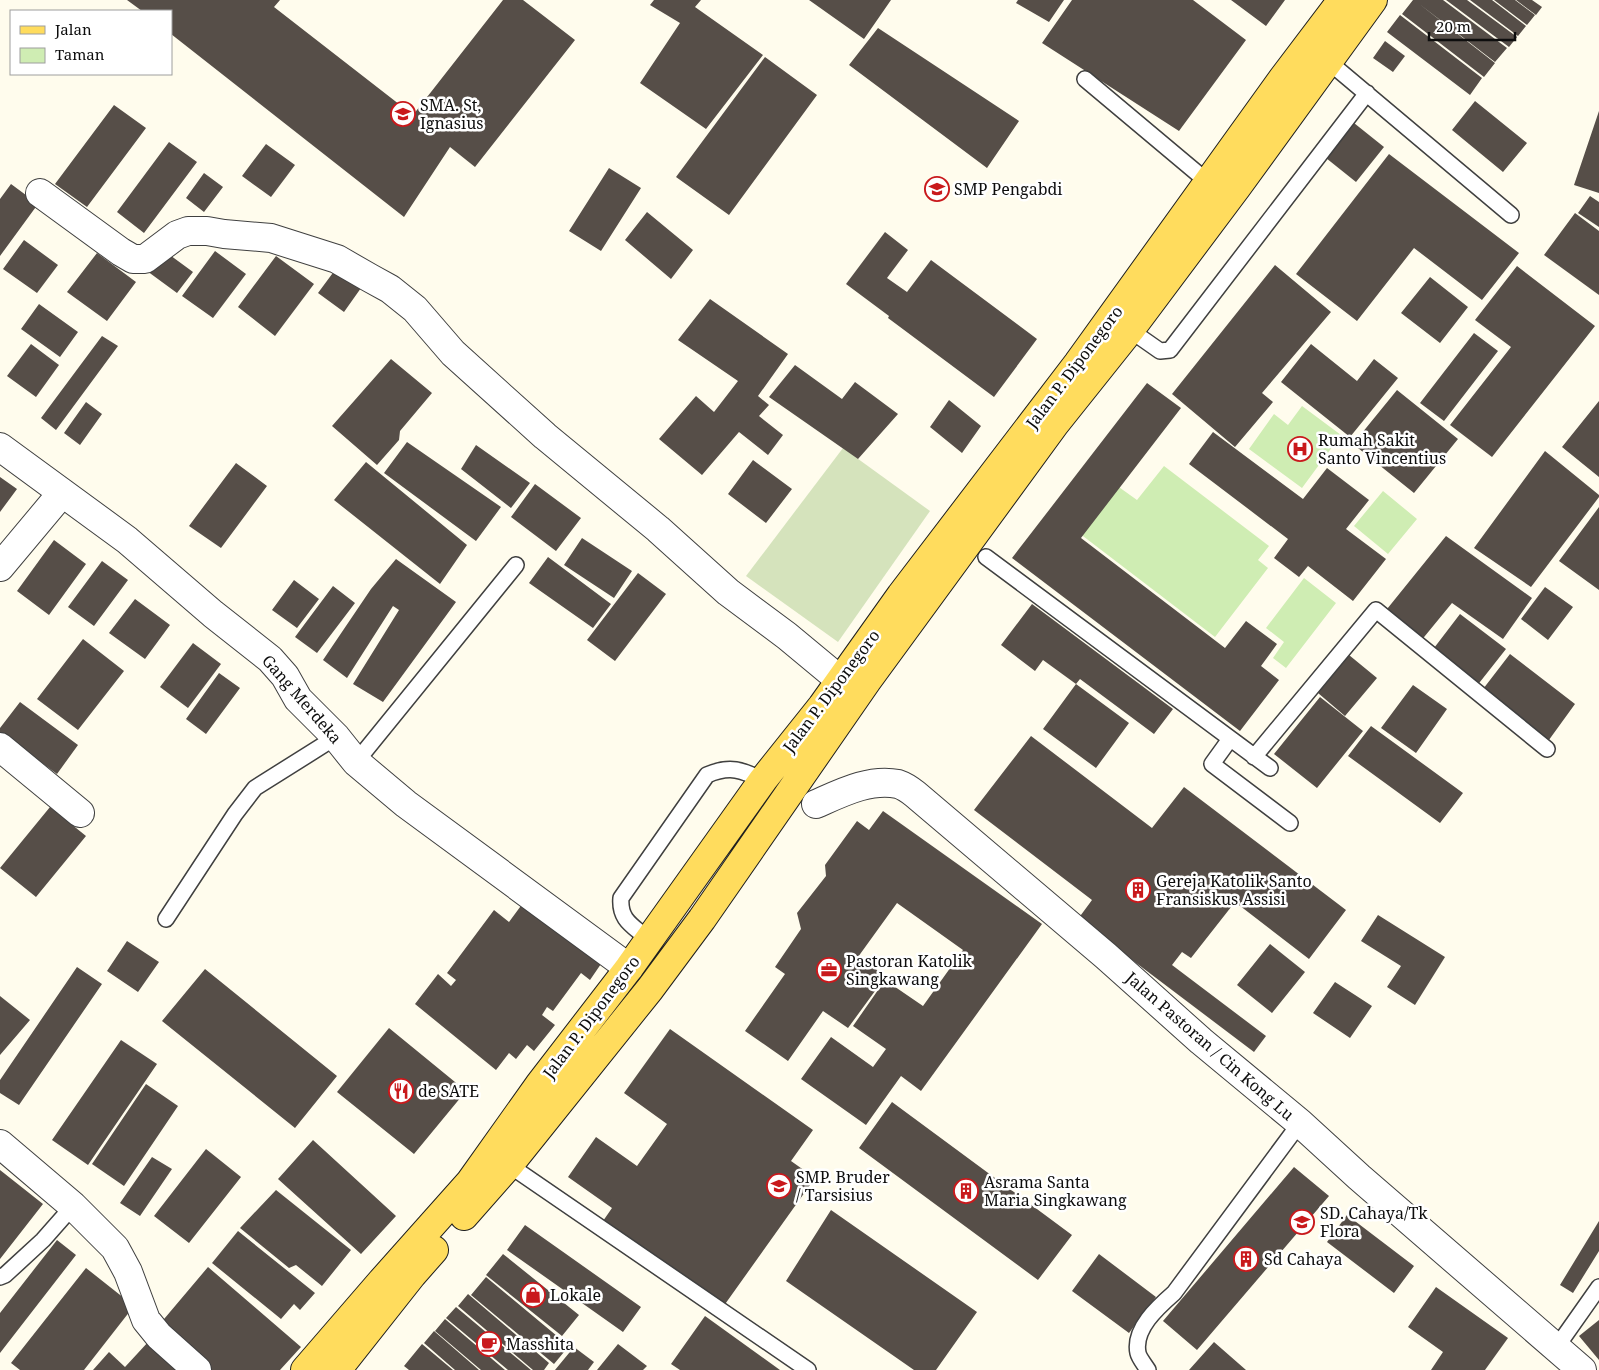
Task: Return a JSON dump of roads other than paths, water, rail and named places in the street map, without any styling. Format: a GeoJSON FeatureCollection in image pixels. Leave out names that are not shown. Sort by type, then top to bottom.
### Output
{"type":"FeatureCollection","features":[{"type":"Feature","properties":{"kind":"main road","name":"Jalan P. Diponegoro"},"geometry":{"type":"LineString","coordinates":[[305,1370],[470,1182],[540,1085],[677,903],[763,780],[1078,363],[1342,0]]}},
{"type":"Feature","properties":{"kind":"main road","name":"Jalan P. Diponegoro"},"geometry":{"type":"LineString","coordinates":[[336,1370],[412,1275],[509,1165],[650,989],[702,920],[867,682],[1055,424],[1130,330],[1373,0]]}},
{"type":"Feature","properties":{"kind":"main road"},"geometry":{"type":"LineString","coordinates":[[677,903],[702,920]]}},
{"type":"Feature","properties":{"kind":"street"},"geometry":{"type":"LineString","coordinates":[[40,193],[133,260],[145,259],[164,243],[188,230],[206,230],[224,234],[271,238],[337,259],[390,289],[415,309],[453,353],[545,436],[658,529],[728,592],[787,636],[840,680]]}},
{"type":"Feature","properties":{"kind":"street","name":"Gang Merdeka"},"geometry":{"type":"LineString","coordinates":[[0,447],[127,540],[213,614],[270,659],[286,676],[298,700],[336,736],[356,762],[406,804],[629,968]]}},
{"type":"Feature","properties":{"kind":"street"},"geometry":{"type":"LineString","coordinates":[[0,566],[62,493]]}},
{"type":"Feature","properties":{"kind":"street"},"geometry":{"type":"LineString","coordinates":[[0,748],[80,813]]}},
{"type":"Feature","properties":{"kind":"street","name":"Jalan Pastoran / Cin Kong Lu"},"geometry":{"type":"LineString","coordinates":[[816,804],[852,789],[884,782],[900,784],[915,794],[1106,956],[1201,1041],[1300,1123],[1381,1196],[1582,1370]]}},
{"type":"Feature","properties":{"kind":"street"},"geometry":{"type":"LineString","coordinates":[[0,1144],[73,1206],[115,1248],[128,1272],[146,1320],[159,1336],[196,1370]]}},
{"type":"Feature","properties":{"kind":"lane"},"geometry":{"type":"LineString","coordinates":[[1329,62],[1511,215]]}},
{"type":"Feature","properties":{"kind":"lane"},"geometry":{"type":"LineString","coordinates":[[1085,79],[1209,183]]}},
{"type":"Feature","properties":{"kind":"lane"},"geometry":{"type":"LineString","coordinates":[[1130,330],[1160,351],[1170,350],[1367,93]]}},
{"type":"Feature","properties":{"kind":"lane"},"geometry":{"type":"LineString","coordinates":[[986,557],[1270,768]]}},
{"type":"Feature","properties":{"kind":"lane"},"geometry":{"type":"LineString","coordinates":[[356,762],[516,564]]}},
{"type":"Feature","properties":{"kind":"lane"},"geometry":{"type":"LineString","coordinates":[[1254,756],[1376,610],[1547,749]]}},
{"type":"Feature","properties":{"kind":"lane"},"geometry":{"type":"LineString","coordinates":[[166,919],[235,814],[255,788],[336,736]]}},
{"type":"Feature","properties":{"kind":"lane"},"geometry":{"type":"LineString","coordinates":[[1230,739],[1212,764],[1290,823]]}},
{"type":"Feature","properties":{"kind":"lane"},"geometry":{"type":"LineString","coordinates":[[649,940],[625,920],[620,909],[621,898],[707,775],[738,768],[763,780]]}},
{"type":"Feature","properties":{"kind":"lane"},"geometry":{"type":"LineString","coordinates":[[1148,1370],[1138,1353],[1139,1334],[1157,1309],[1174,1293],[1300,1123]]}},
{"type":"Feature","properties":{"kind":"lane"},"geometry":{"type":"LineString","coordinates":[[509,1165],[808,1370]]}},
{"type":"Feature","properties":{"kind":"lane"},"geometry":{"type":"LineString","coordinates":[[0,1277],[5,1275],[43,1240],[73,1206]]}},
{"type":"Feature","properties":{"kind":"lane"},"geometry":{"type":"LineString","coordinates":[[1556,1348],[1599,1287]]}},
{"type":"Feature","properties":{"kind":"place","name":"SMA. St, Ignasius"},"geometry":{"type":"Point","coordinates":[403,114]}},
{"type":"Feature","properties":{"kind":"place","name":"SMP Pengabdi"},"geometry":{"type":"Point","coordinates":[937,189]}},
{"type":"Feature","properties":{"kind":"place","name":"Rumah Sakit Santo Vincentius"},"geometry":{"type":"Point","coordinates":[1300,449]}},
{"type":"Feature","properties":{"kind":"place","name":"Gereja Katolik Santo Fransiskus Assisi"},"geometry":{"type":"Point","coordinates":[1138,890]}},
{"type":"Feature","properties":{"kind":"place","name":"Pastoran Katolik Singkawang"},"geometry":{"type":"Point","coordinates":[829,970]}},
{"type":"Feature","properties":{"kind":"place","name":"de SATE"},"geometry":{"type":"Point","coordinates":[401,1091]}},
{"type":"Feature","properties":{"kind":"place","name":"SMP. Bruder / Tarsisius"},"geometry":{"type":"Point","coordinates":[779,1186]}},
{"type":"Feature","properties":{"kind":"place","name":"Asrama Santa Maria Singkawang"},"geometry":{"type":"Point","coordinates":[966,1191]}},
{"type":"Feature","properties":{"kind":"place","name":"SD. Cahaya/Tk Flora"},"geometry":{"type":"Point","coordinates":[1302,1222]}},
{"type":"Feature","properties":{"kind":"place","name":"Sd Cahaya"},"geometry":{"type":"Point","coordinates":[1246,1259]}},
{"type":"Feature","properties":{"kind":"place","name":"Lokale"},"geometry":{"type":"Point","coordinates":[533,1295]}},
{"type":"Feature","properties":{"kind":"place","name":"Masshita"},"geometry":{"type":"Point","coordinates":[489,1344]}}]}
